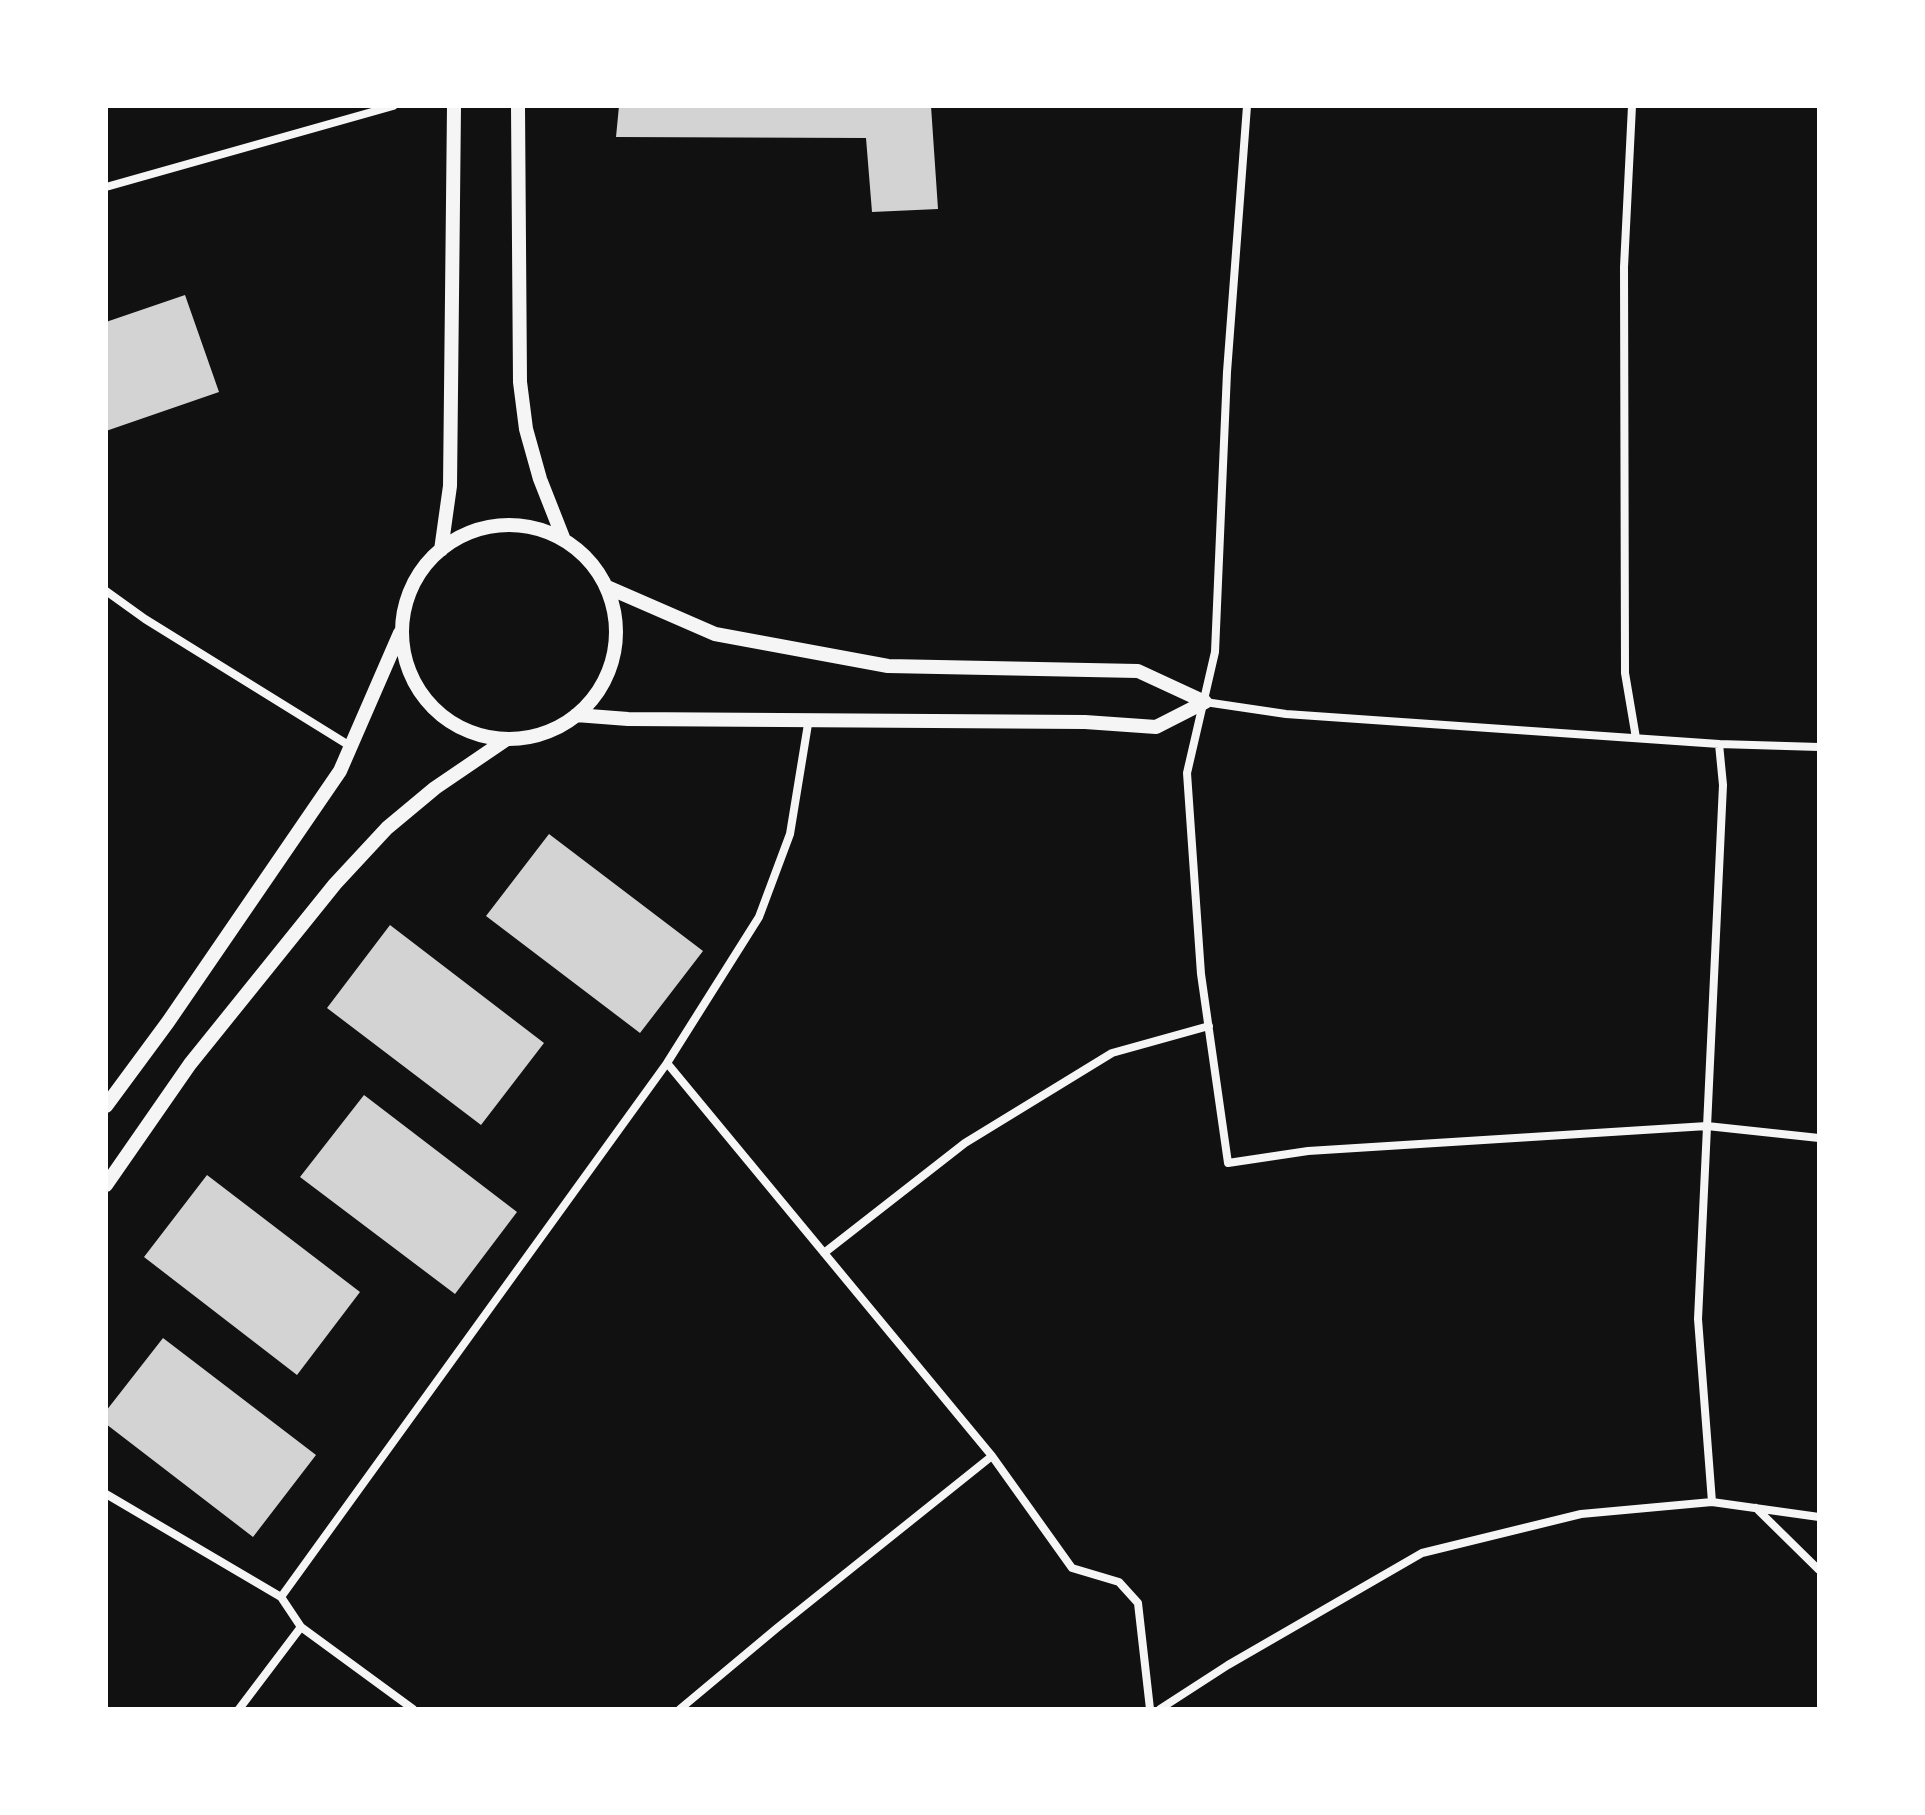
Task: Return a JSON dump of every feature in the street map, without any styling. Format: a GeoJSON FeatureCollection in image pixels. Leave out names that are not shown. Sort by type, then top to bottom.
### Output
{"type":"FeatureCollection","features":[{"type":"Feature","properties":{"kind":"street"},"geometry":{"type":"LineString","coordinates":[[106,187],[393,106]]}},
{"type":"Feature","properties":{"kind":"street"},"geometry":{"type":"LineString","coordinates":[[441,550],[450,486],[454,106]]}},
{"type":"Feature","properties":{"kind":"street"},"geometry":{"type":"LineString","coordinates":[[518,106],[520,382],[529,442],[564,540]]}},
{"type":"Feature","properties":{"kind":"street"},"geometry":{"type":"LineString","coordinates":[[1247,106],[1227,372],[1215,652],[1187,773],[1201,974],[1228,1163],[1308,1151],[1707,1126],[1819,1138]]}},
{"type":"Feature","properties":{"kind":"street"},"geometry":{"type":"LineString","coordinates":[[1632,106],[1624,267],[1625,673],[1636,738]]}},
{"type":"Feature","properties":{"kind":"street"},"geometry":{"type":"LineString","coordinates":[[501,526],[543,531],[564,540],[596,569],[607,587],[614,608],[617,629],[615,651],[599,691],[576,715],[550,732],[529,738],[485,737],[446,719],[417,687],[403,647],[406,604],[414,583],[441,550],[479,530],[501,526]]}},
{"type":"Feature","properties":{"kind":"street"},"geometry":{"type":"LineString","coordinates":[[607,587],[715,634],[888,666],[1138,671],[1205,702],[1286,714],[1719,744],[1819,747]]}},
{"type":"Feature","properties":{"kind":"street"},"geometry":{"type":"LineString","coordinates":[[106,591],[145,619],[350,746]]}},
{"type":"Feature","properties":{"kind":"street"},"geometry":{"type":"LineString","coordinates":[[106,1106],[168,1022],[340,771],[403,625]]}},
{"type":"Feature","properties":{"kind":"street"},"geometry":{"type":"LineString","coordinates":[[576,715],[628,719],[1085,722],[1156,727],[1205,702]]}},
{"type":"Feature","properties":{"kind":"street"},"geometry":{"type":"LineString","coordinates":[[281,1597],[667,1063],[759,917],[790,834],[809,718]]}},
{"type":"Feature","properties":{"kind":"street"},"geometry":{"type":"LineString","coordinates":[[106,1185],[190,1064],[335,884],[387,828],[435,788],[507,739]]}},
{"type":"Feature","properties":{"kind":"street"},"geometry":{"type":"LineString","coordinates":[[1712,1502],[1698,1319],[1723,785],[1719,744]]}},
{"type":"Feature","properties":{"kind":"street"},"geometry":{"type":"LineString","coordinates":[[824,1253],[965,1143],[1112,1053],[1209,1026]]}},
{"type":"Feature","properties":{"kind":"street"},"geometry":{"type":"LineString","coordinates":[[667,1063],[992,1456],[1072,1568],[1119,1582],[1138,1603],[1150,1709]]}},
{"type":"Feature","properties":{"kind":"street"},"geometry":{"type":"LineString","coordinates":[[680,1709],[992,1456]]}},
{"type":"Feature","properties":{"kind":"street"},"geometry":{"type":"LineString","coordinates":[[106,1494],[281,1597],[301,1627],[413,1709]]}},
{"type":"Feature","properties":{"kind":"street"},"geometry":{"type":"LineString","coordinates":[[1160,1709],[1228,1665],[1422,1553],[1581,1514],[1712,1502],[1819,1517]]}},
{"type":"Feature","properties":{"kind":"street"},"geometry":{"type":"LineString","coordinates":[[1755,1508],[1819,1570]]}},
{"type":"Feature","properties":{"kind":"street"},"geometry":{"type":"LineString","coordinates":[[239,1709],[301,1627]]}},
{"type":"Feature","properties":{"kind":"building"},"geometry":{"type":"Polygon","coordinates":[[[619,106],[931,106],[938,209],[872,212],[866,138],[616,137],[619,106]]]}},
{"type":"Feature","properties":{"kind":"building"},"geometry":{"type":"Polygon","coordinates":[[[185,295],[219,392],[106,431],[106,322],[185,295]]]}},
{"type":"Feature","properties":{"kind":"building"},"geometry":{"type":"Polygon","coordinates":[[[549,834],[703,951],[640,1033],[486,916],[549,834]]]}},
{"type":"Feature","properties":{"kind":"building"},"geometry":{"type":"Polygon","coordinates":[[[390,925],[544,1043],[481,1125],[327,1008],[390,925]]]}},
{"type":"Feature","properties":{"kind":"building"},"geometry":{"type":"Polygon","coordinates":[[[364,1095],[517,1212],[455,1294],[300,1177],[364,1095]]]}},
{"type":"Feature","properties":{"kind":"building"},"geometry":{"type":"Polygon","coordinates":[[[207,1175],[360,1292],[297,1375],[144,1257],[207,1175]]]}},
{"type":"Feature","properties":{"kind":"building"},"geometry":{"type":"Polygon","coordinates":[[[163,1338],[316,1455],[253,1537],[106,1424],[106,1411],[163,1338]]]}}]}
